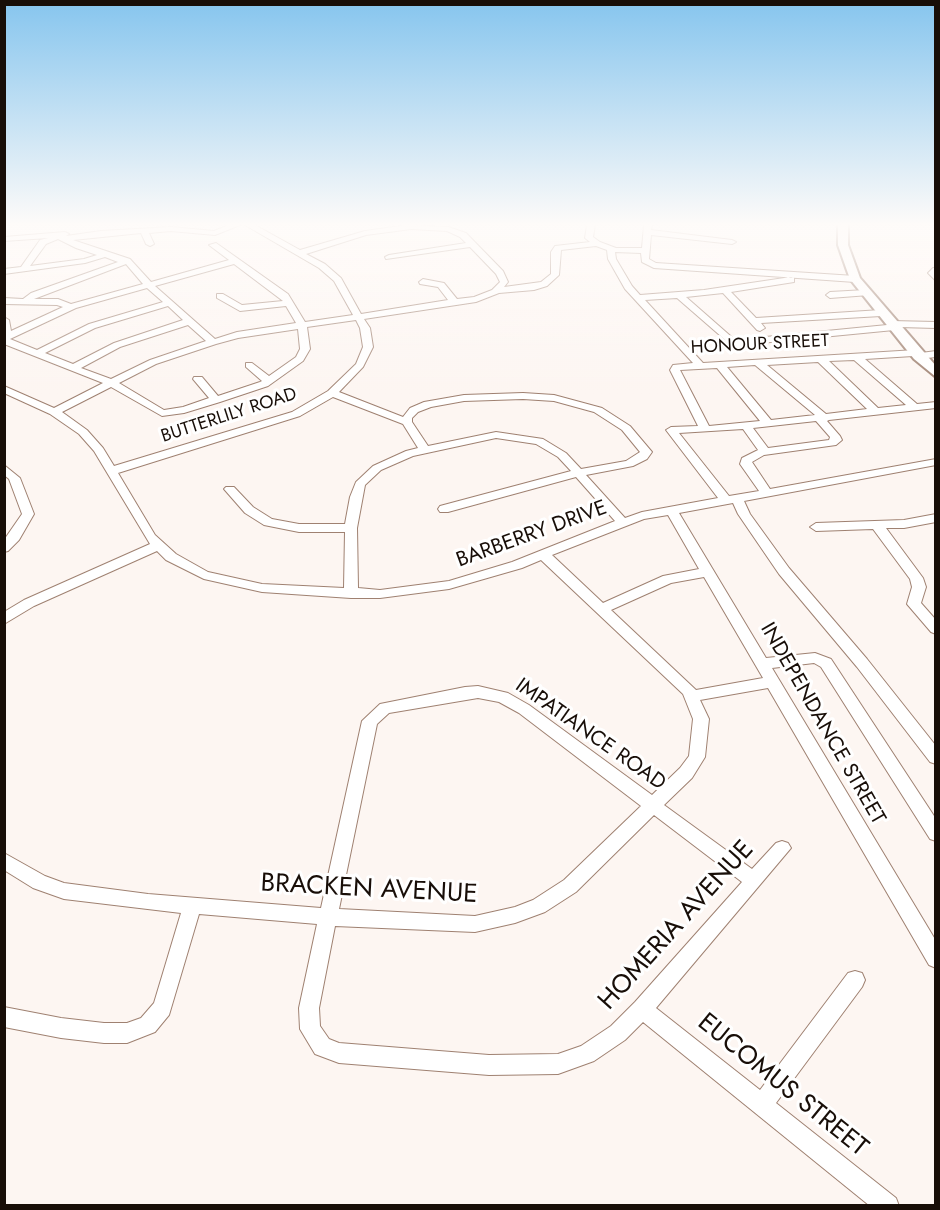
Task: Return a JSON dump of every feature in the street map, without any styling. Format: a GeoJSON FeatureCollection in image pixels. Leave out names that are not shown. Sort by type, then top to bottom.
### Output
{"type":"FeatureCollection","features":[{"type":"Feature","properties":{"kind":"main road"},"geometry":{"type":"LineString","coordinates":[[857,281],[917,355],[936,373]]}},
{"type":"Feature","properties":{"kind":"street"},"geometry":{"type":"LineString","coordinates":[[24,302],[34,295],[74,281]]}},
{"type":"Feature","properties":{"kind":"street"},"geometry":{"type":"LineString","coordinates":[[76,281],[87,288],[95,300]]}},
{"type":"Feature","properties":{"kind":"street"},"geometry":{"type":"LineString","coordinates":[[147,281],[213,342]]}},
{"type":"Feature","properties":{"kind":"street"},"geometry":{"type":"LineString","coordinates":[[6,338],[71,307],[163,281]]}},
{"type":"Feature","properties":{"kind":"street"},"geometry":{"type":"LineString","coordinates":[[6,338],[111,383],[162,413],[252,390],[300,359],[305,350],[302,325],[290,303],[265,281]]}},
{"type":"Feature","properties":{"kind":"street","name":"BUTTERLILY ROAD"},"geometry":{"type":"LineString","coordinates":[[111,471],[280,420],[332,393],[354,373],[366,353],[367,335],[360,316],[339,281]]}},
{"type":"Feature","properties":{"kind":"street"},"geometry":{"type":"LineString","coordinates":[[54,412],[153,362],[213,342],[302,325],[485,296],[498,290],[503,281]]}},
{"type":"Feature","properties":{"kind":"street"},"geometry":{"type":"LineString","coordinates":[[498,290],[526,288],[547,281]]}},
{"type":"Feature","properties":{"kind":"street"},"geometry":{"type":"LineString","coordinates":[[625,281],[699,364]]}},
{"type":"Feature","properties":{"kind":"street"},"geometry":{"type":"LineString","coordinates":[[639,298],[787,281]]}},
{"type":"Feature","properties":{"kind":"street"},"geometry":{"type":"LineString","coordinates":[[423,282],[441,285],[454,302]]}},
{"type":"Feature","properties":{"kind":"street"},"geometry":{"type":"LineString","coordinates":[[725,290],[770,339]]}},
{"type":"Feature","properties":{"kind":"street"},"geometry":{"type":"LineString","coordinates":[[830,295],[866,293]]}},
{"type":"Feature","properties":{"kind":"street"},"geometry":{"type":"LineString","coordinates":[[679,295],[822,418],[834,435],[836,440],[832,443],[765,452],[748,457],[746,464],[766,492]]}},
{"type":"Feature","properties":{"kind":"street"},"geometry":{"type":"LineString","coordinates":[[220,296],[240,308],[290,303]]}},
{"type":"Feature","properties":{"kind":"street"},"geometry":{"type":"LineString","coordinates":[[4,301],[58,302],[71,307]]}},
{"type":"Feature","properties":{"kind":"street"},"geometry":{"type":"LineString","coordinates":[[38,353],[92,326],[170,303]]}},
{"type":"Feature","properties":{"kind":"street"},"geometry":{"type":"LineString","coordinates":[[754,321],[882,313]]}},
{"type":"Feature","properties":{"kind":"street"},"geometry":{"type":"LineString","coordinates":[[4,320],[6,338]]}},
{"type":"Feature","properties":{"kind":"street"},"geometry":{"type":"LineString","coordinates":[[73,368],[117,345],[191,321]]}},
{"type":"Feature","properties":{"kind":"street"},"geometry":{"type":"LineString","coordinates":[[733,343],[893,326],[936,325]]}},
{"type":"Feature","properties":{"kind":"street","name":"HONOUR STREET"},"geometry":{"type":"LineString","coordinates":[[705,429],[675,370],[678,366],[936,354]]}},
{"type":"Feature","properties":{"kind":"street"},"geometry":{"type":"LineString","coordinates":[[857,357],[915,408]]}},
{"type":"Feature","properties":{"kind":"street"},"geometry":{"type":"LineString","coordinates":[[821,359],[877,413]]}},
{"type":"Feature","properties":{"kind":"street"},"geometry":{"type":"LineString","coordinates":[[718,363],[768,423]]}},
{"type":"Feature","properties":{"kind":"street"},"geometry":{"type":"LineString","coordinates":[[249,365],[269,381]]}},
{"type":"Feature","properties":{"kind":"street"},"geometry":{"type":"LineString","coordinates":[[198,379],[216,400]]}},
{"type":"Feature","properties":{"kind":"street","name":"BARBERRY DRIVE"},"geometry":{"type":"LineString","coordinates":[[4,389],[54,412],[93,443],[156,546],[186,567],[224,582],[262,588],[351,594],[393,593],[449,585],[484,577],[622,522],[671,510],[936,462]]}},
{"type":"Feature","properties":{"kind":"street"},"geometry":{"type":"LineString","coordinates":[[332,393],[407,422],[425,450]]}},
{"type":"Feature","properties":{"kind":"street"},"geometry":{"type":"LineString","coordinates":[[407,422],[410,413],[418,408],[464,398],[503,395],[554,398],[580,404],[615,420],[626,428],[645,452],[637,461],[578,473],[444,509]]}},
{"type":"Feature","properties":{"kind":"street"},"geometry":{"type":"LineString","coordinates":[[936,405],[746,426],[671,431],[732,499],[784,571],[862,663],[936,758]]}},
{"type":"Feature","properties":{"kind":"street"},"geometry":{"type":"LineString","coordinates":[[746,426],[765,452]]}},
{"type":"Feature","properties":{"kind":"street"},"geometry":{"type":"LineString","coordinates":[[351,594],[351,528],[356,497],[366,477],[394,459],[425,450],[480,437],[521,437],[551,447],[622,522]]}},
{"type":"Feature","properties":{"kind":"street"},"geometry":{"type":"LineString","coordinates":[[4,468],[14,478],[28,514],[15,537],[4,548]]}},
{"type":"Feature","properties":{"kind":"street"},"geometry":{"type":"LineString","coordinates":[[230,489],[249,510],[268,522],[299,528],[351,528]]}},
{"type":"Feature","properties":{"kind":"street","name":"INDEPENDANCE STREET"},"geometry":{"type":"LineString","coordinates":[[671,510],[773,682],[928,932],[936,959]]}},
{"type":"Feature","properties":{"kind":"street"},"geometry":{"type":"LineString","coordinates":[[816,526],[933,521]]}},
{"type":"Feature","properties":{"kind":"street"},"geometry":{"type":"LineString","coordinates":[[876,525],[916,578],[919,586],[914,604],[936,629]]}},
{"type":"Feature","properties":{"kind":"street"},"geometry":{"type":"LineString","coordinates":[[6,614],[156,546]]}},
{"type":"Feature","properties":{"kind":"street"},"geometry":{"type":"LineString","coordinates":[[543,554],[604,608],[693,696],[773,682]]}},
{"type":"Feature","properties":{"kind":"street"},"geometry":{"type":"LineString","coordinates":[[604,608],[668,579],[709,572]]}},
{"type":"Feature","properties":{"kind":"street"},"geometry":{"type":"LineString","coordinates":[[763,664],[815,658],[826,663],[936,834]]}},
{"type":"Feature","properties":{"kind":"street","name":"IMPATIANCE ROAD"},"geometry":{"type":"LineString","coordinates":[[328,917],[370,721],[385,708],[465,693],[495,694],[524,709],[753,880]]}},
{"type":"Feature","properties":{"kind":"street","name":"BRACKEN AVENUE"},"geometry":{"type":"LineString","coordinates":[[4,860],[39,882],[64,891],[192,906],[328,917],[475,924],[515,915],[539,906],[570,886],[686,773],[697,757],[700,719],[693,696]]}},
{"type":"Feature","properties":{"kind":"street","name":"HOMERIA AVENUE"},"geometry":{"type":"LineString","coordinates":[[328,917],[309,1008],[310,1029],[322,1047],[339,1053],[489,1065],[558,1064],[587,1054],[618,1034],[782,848]]}},
{"type":"Feature","properties":{"kind":"street"},"geometry":{"type":"LineString","coordinates":[[4,1017],[61,1028],[104,1033],[127,1033],[148,1026],[162,1008],[192,906]]}},
{"type":"Feature","properties":{"kind":"street"},"geometry":{"type":"LineString","coordinates":[[762,1104],[855,980]]}},
{"type":"Feature","properties":{"kind":"street","name":"EUCOMUS STREET"},"geometry":{"type":"LineString","coordinates":[[642,1009],[888,1206]]}}]}
